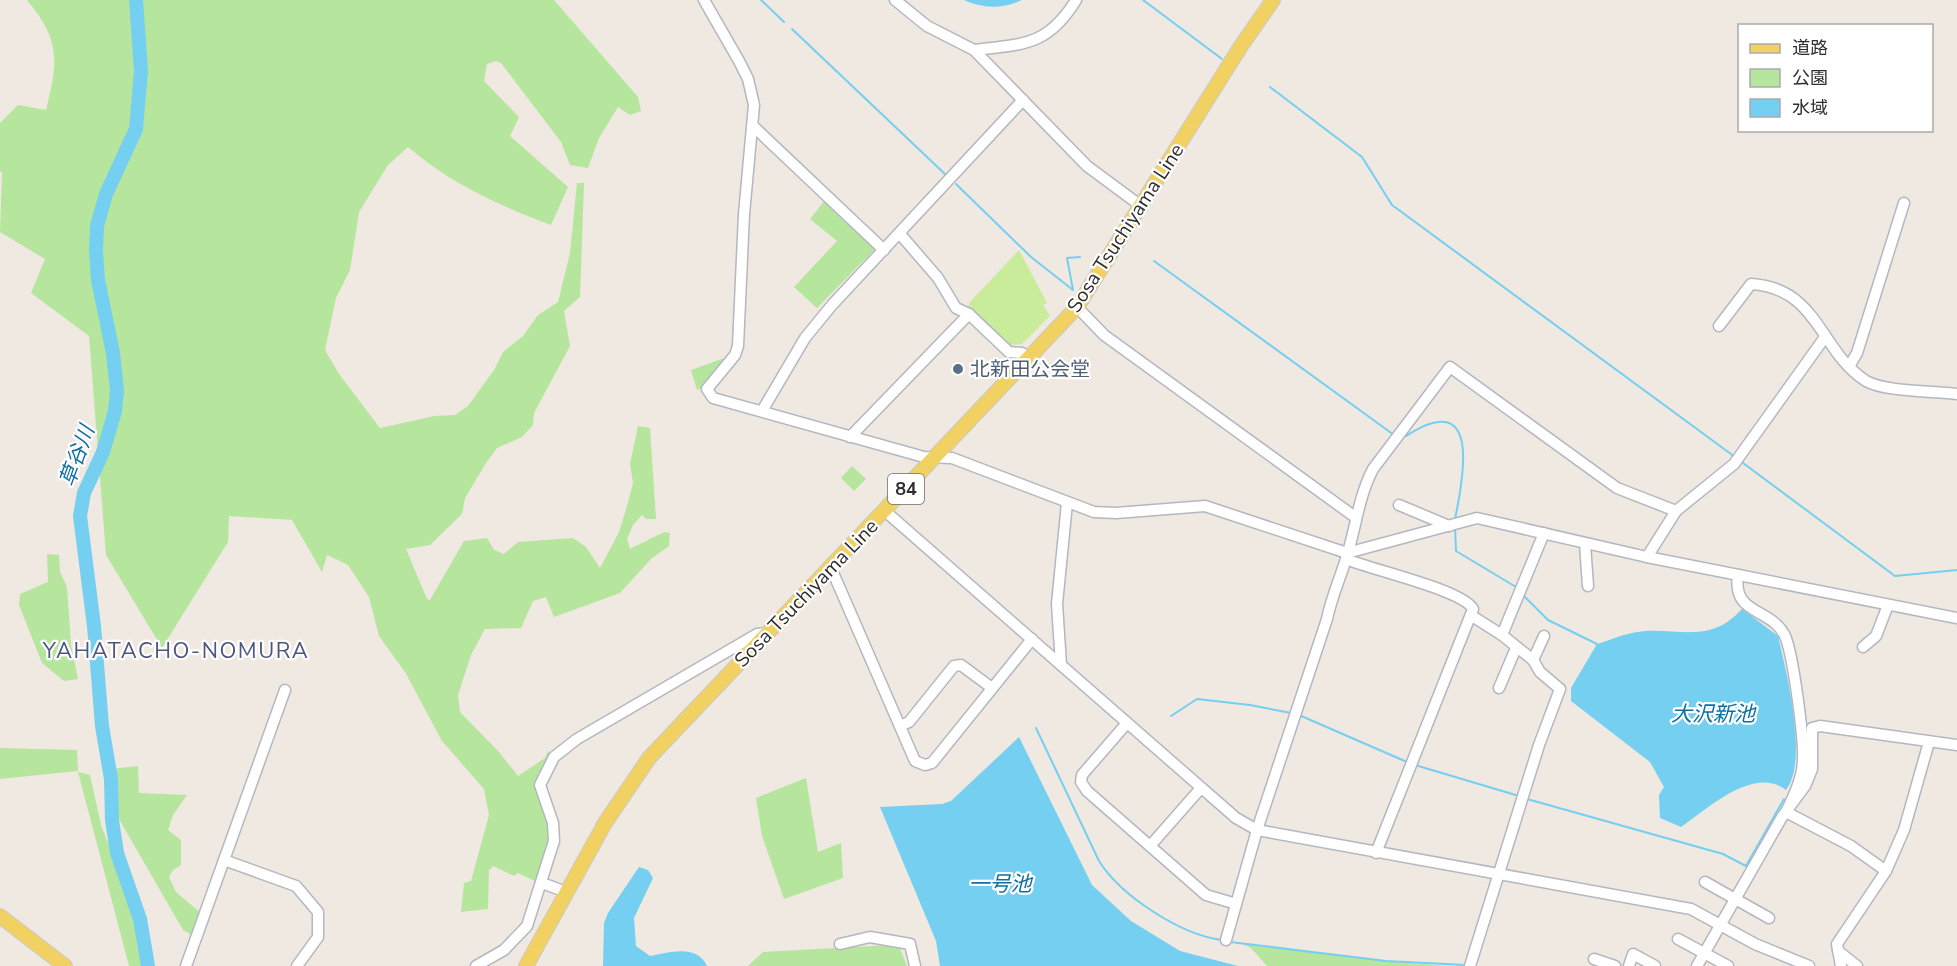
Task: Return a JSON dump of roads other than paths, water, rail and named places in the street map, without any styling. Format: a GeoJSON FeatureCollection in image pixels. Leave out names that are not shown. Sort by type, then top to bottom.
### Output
{"type":"FeatureCollection","features":[{"type":"Feature","properties":{"kind":"main road","name":"Sosa Tsuchiyama Line"},"geometry":{"type":"LineString","coordinates":[[526,966],[620,797],[649,758],[1077,307],[1241,46],[1274,0]]}},
{"type":"Feature","properties":{"kind":"main road"},"geometry":{"type":"LineString","coordinates":[[0,916],[65,966]]}},
{"type":"Feature","properties":{"kind":"street"},"geometry":{"type":"LineString","coordinates":[[704,0],[748,79],[754,105],[743,223],[738,346],[735,355],[707,389],[713,399],[924,457],[952,458],[1067,503],[1106,514],[1205,506],[1450,593],[1469,602],[1473,609],[1472,616],[1376,853]]}},
{"type":"Feature","properties":{"kind":"street"},"geometry":{"type":"LineString","coordinates":[[895,0],[927,26],[974,51],[1087,166],[1141,206]]}},
{"type":"Feature","properties":{"kind":"street"},"geometry":{"type":"LineString","coordinates":[[974,51],[1012,48],[1034,41],[1059,21],[1076,0]]}},
{"type":"Feature","properties":{"kind":"street"},"geometry":{"type":"LineString","coordinates":[[762,411],[806,338],[832,305],[1023,100]]}},
{"type":"Feature","properties":{"kind":"street"},"geometry":{"type":"LineString","coordinates":[[753,126],[884,250]]}},
{"type":"Feature","properties":{"kind":"street"},"geometry":{"type":"LineString","coordinates":[[1850,365],[1857,353],[1904,203]]}},
{"type":"Feature","properties":{"kind":"street"},"geometry":{"type":"LineString","coordinates":[[900,234],[938,278],[957,308],[969,314],[1009,352],[1022,353],[1030,358]]}},
{"type":"Feature","properties":{"kind":"street"},"geometry":{"type":"LineString","coordinates":[[1719,326],[1751,284],[1768,285],[1800,302],[1850,365],[1869,382],[1957,394]]}},
{"type":"Feature","properties":{"kind":"street"},"geometry":{"type":"LineString","coordinates":[[1077,307],[1104,335],[1355,517]]}},
{"type":"Feature","properties":{"kind":"street"},"geometry":{"type":"LineString","coordinates":[[850,437],[969,314]]}},
{"type":"Feature","properties":{"kind":"street"},"geometry":{"type":"LineString","coordinates":[[1647,557],[1676,511],[1734,464],[1825,336]]}},
{"type":"Feature","properties":{"kind":"street"},"geometry":{"type":"LineString","coordinates":[[1226,939],[1257,830],[1327,620],[1330,602],[1347,556],[1355,517],[1373,469],[1450,367],[1617,488],[1676,511]]}},
{"type":"Feature","properties":{"kind":"street"},"geometry":{"type":"LineString","coordinates":[[1061,665],[1057,604],[1067,503]]}},
{"type":"Feature","properties":{"kind":"street"},"geometry":{"type":"LineString","coordinates":[[1399,505],[1449,526]]}},
{"type":"Feature","properties":{"kind":"street"},"geometry":{"type":"LineString","coordinates":[[885,511],[1201,788],[1236,818],[1257,830],[1691,909],[1755,944],[1809,966]]}},
{"type":"Feature","properties":{"kind":"street"},"geometry":{"type":"LineString","coordinates":[[1347,556],[1477,518],[1647,557],[1957,618]]}},
{"type":"Feature","properties":{"kind":"street"},"geometry":{"type":"LineString","coordinates":[[1502,635],[1544,533]]}},
{"type":"Feature","properties":{"kind":"street"},"geometry":{"type":"LineString","coordinates":[[1585,544],[1588,586]]}},
{"type":"Feature","properties":{"kind":"street"},"geometry":{"type":"LineString","coordinates":[[831,568],[915,761],[930,764],[1032,639]]}},
{"type":"Feature","properties":{"kind":"street"},"geometry":{"type":"LineString","coordinates":[[1697,966],[1786,812],[1793,798],[1803,758],[1790,656],[1784,635],[1779,628],[1742,601],[1736,591],[1738,575]]}},
{"type":"Feature","properties":{"kind":"street"},"geometry":{"type":"LineString","coordinates":[[1863,647],[1876,636],[1888,605]]}},
{"type":"Feature","properties":{"kind":"street"},"geometry":{"type":"LineString","coordinates":[[1470,966],[1501,874],[1539,745],[1560,689],[1539,672],[1533,660],[1502,635],[1472,616]]}},
{"type":"Feature","properties":{"kind":"street"},"geometry":{"type":"LineString","coordinates":[[476,966],[504,950],[527,926],[554,841],[553,823],[540,785],[554,757],[577,739],[757,634],[768,633]]}},
{"type":"Feature","properties":{"kind":"street"},"geometry":{"type":"LineString","coordinates":[[1533,660],[1544,636]]}},
{"type":"Feature","properties":{"kind":"street"},"geometry":{"type":"LineString","coordinates":[[1499,688],[1516,648]]}},
{"type":"Feature","properties":{"kind":"street"},"geometry":{"type":"LineString","coordinates":[[900,726],[909,722],[954,666],[961,665],[992,688]]}},
{"type":"Feature","properties":{"kind":"street"},"geometry":{"type":"LineString","coordinates":[[186,966],[285,690]]}},
{"type":"Feature","properties":{"kind":"street"},"geometry":{"type":"LineString","coordinates":[[1127,723],[1082,775],[1081,782],[1088,792],[1206,895],[1233,903]]}},
{"type":"Feature","properties":{"kind":"street"},"geometry":{"type":"LineString","coordinates":[[1786,812],[1805,786],[1812,769],[1812,728],[1820,726],[1957,745]]}},
{"type":"Feature","properties":{"kind":"street"},"geometry":{"type":"LineString","coordinates":[[1840,966],[1837,945],[1886,871],[1904,830],[1929,742]]}},
{"type":"Feature","properties":{"kind":"street"},"geometry":{"type":"LineString","coordinates":[[1150,846],[1201,788]]}},
{"type":"Feature","properties":{"kind":"street"},"geometry":{"type":"LineString","coordinates":[[1786,812],[1851,846],[1886,871]]}},
{"type":"Feature","properties":{"kind":"street"},"geometry":{"type":"LineString","coordinates":[[224,860],[296,886],[318,912],[318,937],[299,965]]}},
{"type":"Feature","properties":{"kind":"street"},"geometry":{"type":"LineString","coordinates":[[1705,882],[1769,918]]}},
{"type":"Feature","properties":{"kind":"street"},"geometry":{"type":"LineString","coordinates":[[542,883],[566,892]]}},
{"type":"Feature","properties":{"kind":"street"},"geometry":{"type":"LineString","coordinates":[[840,944],[870,938],[910,944],[915,966]]}},
{"type":"Feature","properties":{"kind":"street"},"geometry":{"type":"LineString","coordinates":[[1678,939],[1728,966]]}},
{"type":"Feature","properties":{"kind":"street"},"geometry":{"type":"LineString","coordinates":[[1838,951],[1857,966]]}},
{"type":"Feature","properties":{"kind":"street"},"geometry":{"type":"LineString","coordinates":[[1629,966],[1633,954],[1655,966]]}},
{"type":"Feature","properties":{"kind":"street"},"geometry":{"type":"LineString","coordinates":[[1594,959],[1615,966]]}},
{"type":"Feature","properties":{"kind":"water"},"geometry":{"type":"Polygon","coordinates":[[[964,0],[1022,0],[993,7],[964,0]]]}},
{"type":"Feature","properties":{"kind":"water","name":"大沢新池"},"geometry":{"type":"Polygon","coordinates":[[[1742,609],[1778,636],[1794,715],[1796,759],[1793,776],[1786,790],[1773,784],[1760,783],[1731,792],[1681,827],[1660,818],[1659,795],[1664,787],[1650,762],[1571,701],[1571,688],[1597,644],[1637,632],[1705,631],[1730,620],[1742,609]]]}},
{"type":"Feature","properties":{"kind":"water","name":"一号池"},"geometry":{"type":"Polygon","coordinates":[[[1019,737],[1092,885],[1131,921],[1180,951],[1238,966],[940,966],[936,941],[880,807],[942,804],[951,801],[1019,737]]]}},
{"type":"Feature","properties":{"kind":"water"},"geometry":{"type":"Polygon","coordinates":[[[639,867],[648,870],[653,878],[634,918],[636,946],[650,956],[690,952],[702,959],[707,966],[603,966],[604,923],[608,913],[639,867]]]}},
{"type":"Feature","properties":{"kind":"waterway","name":"草谷川"},"geometry":{"type":"LineString","coordinates":[[136,0],[141,71],[136,129],[106,194],[97,226],[98,280],[113,353],[117,391],[115,411],[103,452],[84,493],[80,516],[94,626],[102,726],[111,779],[112,820],[117,853],[140,919],[148,966]]}},
{"type":"Feature","properties":{"kind":"waterway"},"geometry":{"type":"LineString","coordinates":[[761,0],[784,22]]}},
{"type":"Feature","properties":{"kind":"waterway"},"geometry":{"type":"LineString","coordinates":[[1143,0],[1222,59]]}},
{"type":"Feature","properties":{"kind":"waterway"},"geometry":{"type":"LineString","coordinates":[[792,29],[946,175]]}},
{"type":"Feature","properties":{"kind":"waterway"},"geometry":{"type":"LineString","coordinates":[[1270,87],[1362,157],[1392,205],[1735,457]]}},
{"type":"Feature","properties":{"kind":"waterway"},"geometry":{"type":"LineString","coordinates":[[956,184],[1031,257],[1073,290],[1067,258],[1080,257]]}},
{"type":"Feature","properties":{"kind":"waterway"},"geometry":{"type":"LineString","coordinates":[[1154,261],[1394,435]]}},
{"type":"Feature","properties":{"kind":"waterway"},"geometry":{"type":"LineString","coordinates":[[1402,436],[1430,424],[1447,422],[1457,429],[1462,443],[1463,461],[1455,519]]}},
{"type":"Feature","properties":{"kind":"waterway"},"geometry":{"type":"LineString","coordinates":[[1739,460],[1895,576],[1957,570]]}},
{"type":"Feature","properties":{"kind":"waterway"},"geometry":{"type":"LineString","coordinates":[[1455,527],[1456,551],[1516,587]]}},
{"type":"Feature","properties":{"kind":"waterway"},"geometry":{"type":"LineString","coordinates":[[1523,595],[1548,620],[1597,644]]}},
{"type":"Feature","properties":{"kind":"waterway"},"geometry":{"type":"LineString","coordinates":[[1171,716],[1197,699],[1250,705],[1291,713]]}},
{"type":"Feature","properties":{"kind":"waterway"},"geometry":{"type":"LineString","coordinates":[[1299,715],[1407,762]]}},
{"type":"Feature","properties":{"kind":"waterway"},"geometry":{"type":"LineString","coordinates":[[1036,728],[1099,861],[1109,874],[1153,912],[1206,937],[1222,940]]}},
{"type":"Feature","properties":{"kind":"waterway"},"geometry":{"type":"LineString","coordinates":[[1415,765],[1519,796]]}},
{"type":"Feature","properties":{"kind":"waterway"},"geometry":{"type":"LineString","coordinates":[[1527,799],[1723,854],[1746,866],[1784,799]]}},
{"type":"Feature","properties":{"kind":"waterway"},"geometry":{"type":"LineString","coordinates":[[1230,942],[1386,961],[1466,965]]}},
{"type":"Feature","properties":{"kind":"place","name":"北新田公会堂"},"geometry":{"type":"Point","coordinates":[958,369]}},
{"type":"Feature","properties":{"kind":"district","name":"YAHATACHO-NOMURA"},"geometry":{"type":"Point","coordinates":[176,650]}}]}
